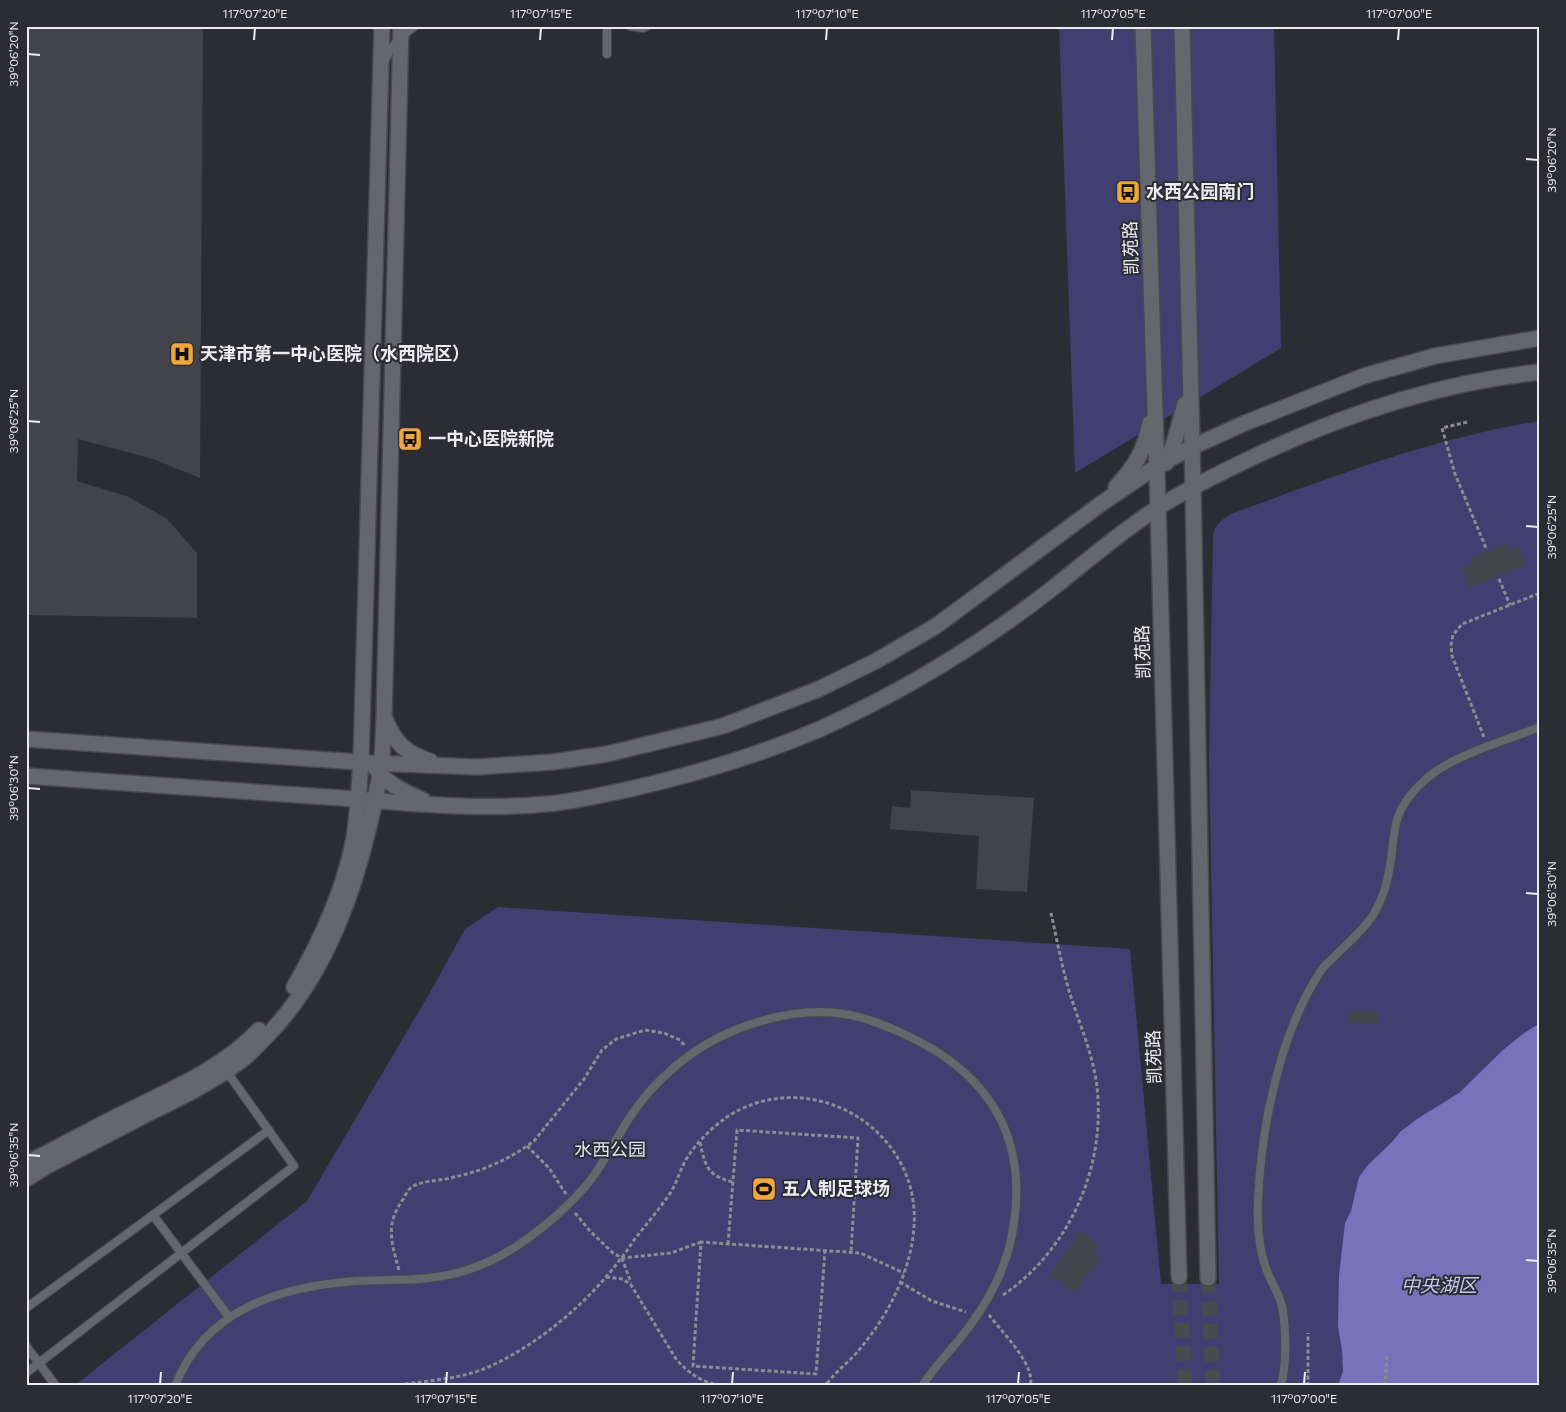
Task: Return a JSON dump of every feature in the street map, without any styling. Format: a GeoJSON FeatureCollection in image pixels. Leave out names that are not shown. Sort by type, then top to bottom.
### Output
{"type":"FeatureCollection","features":[{"type":"Feature","properties":{"kind":"main road"},"geometry":{"type":"LineString","coordinates":[[382,26],[362,723],[369,755],[374,765],[390,783],[407,793],[444,807]]}},
{"type":"Feature","properties":{"kind":"main road","name":"凯苑路"},"geometry":{"type":"LineString","coordinates":[[1143,26],[1154,401],[1162,463]]}},
{"type":"Feature","properties":{"kind":"main road"},"geometry":{"type":"LineString","coordinates":[[1182,26],[1208,1278]]}},
{"type":"Feature","properties":{"kind":"main road"},"geometry":{"type":"LineString","coordinates":[[26,1165],[129,1110],[244,1058],[280,1023],[321,962],[342,916],[360,862],[374,800],[374,765],[384,718],[401,32]]}},
{"type":"Feature","properties":{"kind":"main road"},"geometry":{"type":"LineString","coordinates":[[26,739],[374,765],[506,766],[553,762],[607,754],[723,726],[819,689],[876,661],[936,626],[1102,503],[1162,463],[1192,447],[1364,376],[1435,356],[1540,338]]}},
{"type":"Feature","properties":{"kind":"main road"},"geometry":{"type":"LineString","coordinates":[[26,776],[374,800],[444,807],[500,808],[551,804],[672,780],[748,757],[818,730],[880,700],[938,668],[1041,597],[1123,531],[1158,507],[1193,486],[1279,444],[1405,398],[1472,383],[1540,372]]}},
{"type":"Feature","properties":{"kind":"main road"},"geometry":{"type":"LineString","coordinates":[[1123,531],[1148,501],[1157,483],[1162,463],[1180,425],[1189,384]]}},
{"type":"Feature","properties":{"kind":"main road"},"geometry":{"type":"LineString","coordinates":[[1102,503],[1136,463],[1148,433],[1154,401]]}},
{"type":"Feature","properties":{"kind":"main road","name":"凯苑路"},"geometry":{"type":"LineString","coordinates":[[1157,483],[1179,1278]]}},
{"type":"Feature","properties":{"kind":"main road"},"geometry":{"type":"LineString","coordinates":[[384,718],[392,736],[399,745],[411,754],[447,766]]}},
{"type":"Feature","properties":{"kind":"main road"},"geometry":{"type":"LineString","coordinates":[[26,1179],[47,1166],[212,1080],[223,1066],[275,1013],[293,988],[324,930],[346,870],[354,837],[358,799],[374,765]]}},
{"type":"Feature","properties":{"kind":"lane"},"geometry":{"type":"LineString","coordinates":[[380,71],[401,32],[415,26]]}},
{"type":"Feature","properties":{"kind":"lane"},"geometry":{"type":"LineString","coordinates":[[607,26],[607,54]]}},
{"type":"Feature","properties":{"kind":"lane"},"geometry":{"type":"LineString","coordinates":[[630,26],[643,28],[647,26]]}},
{"type":"Feature","properties":{"kind":"lane"},"geometry":{"type":"LineString","coordinates":[[1282,1386],[1286,1310],[1267,1270],[1258,1226],[1258,1203],[1269,1110],[1282,1055],[1291,1030],[1323,968],[1358,934],[1376,910],[1387,883],[1398,815],[1410,797],[1426,778],[1455,760],[1540,727]]}},
{"type":"Feature","properties":{"kind":"lane"},"geometry":{"type":"LineString","coordinates":[[176,1386],[187,1361],[222,1322],[253,1304],[288,1290],[335,1283],[435,1277],[464,1272],[495,1260],[525,1242],[570,1203],[592,1178],[631,1115],[648,1094],[692,1053],[719,1038],[758,1022],[784,1016],[814,1013],[842,1013],[868,1020],[894,1029],[924,1043],[970,1076],[987,1096],[1000,1117],[1010,1141],[1016,1168],[1017,1196],[1009,1246],[995,1286],[976,1317],[922,1386]]}},
{"type":"Feature","properties":{"kind":"lane"},"geometry":{"type":"LineString","coordinates":[[26,1373],[294,1166],[223,1066]]}},
{"type":"Feature","properties":{"kind":"lane"},"geometry":{"type":"LineString","coordinates":[[26,1308],[268,1130]]}},
{"type":"Feature","properties":{"kind":"lane"},"geometry":{"type":"LineString","coordinates":[[153,1215],[229,1317]]}},
{"type":"Feature","properties":{"kind":"lane"},"geometry":{"type":"LineString","coordinates":[[26,1346],[56,1386]]}},
{"type":"Feature","properties":{"kind":"path"},"geometry":{"type":"LineString","coordinates":[[1467,422],[1442,428],[1455,474],[1486,548]]}},
{"type":"Feature","properties":{"kind":"path"},"geometry":{"type":"LineString","coordinates":[[1499,579],[1510,605]]}},
{"type":"Feature","properties":{"kind":"path"},"geometry":{"type":"LineString","coordinates":[[1488,747],[1452,656],[1451,645],[1454,635],[1462,624],[1540,593]]}},
{"type":"Feature","properties":{"kind":"path"},"geometry":{"type":"LineString","coordinates":[[1030,1386],[1032,1382],[1029,1372],[1020,1353],[983,1307],[1026,1279],[1050,1254],[1068,1227],[1089,1176],[1094,1153],[1098,1100],[1095,1074],[1087,1043],[1069,992],[1051,913]]}},
{"type":"Feature","properties":{"kind":"path"},"geometry":{"type":"LineString","coordinates":[[402,1280],[391,1238],[391,1220],[411,1187],[426,1182],[454,1178],[499,1163],[534,1141],[584,1079],[602,1050],[616,1039],[645,1030],[664,1033],[680,1040],[692,1053]]}},
{"type":"Feature","properties":{"kind":"path"},"geometry":{"type":"LineString","coordinates":[[392,1386],[458,1376],[484,1369],[511,1356],[566,1316],[588,1297],[622,1258],[671,1192],[688,1156],[700,1141],[728,1117],[740,1110],[778,1098],[809,1098],[841,1108],[864,1120],[892,1147],[906,1173],[914,1201],[915,1219],[910,1256],[900,1282],[873,1331],[860,1350],[826,1385]]}},
{"type":"Feature","properties":{"kind":"path"},"geometry":{"type":"LineString","coordinates":[[728,1244],[736,1130],[858,1138],[851,1252]]}},
{"type":"Feature","properties":{"kind":"path"},"geometry":{"type":"LineString","coordinates":[[700,1141],[709,1170],[720,1178],[732,1182]]}},
{"type":"Feature","properties":{"kind":"path"},"geometry":{"type":"LineString","coordinates":[[527,1146],[558,1180],[578,1218],[613,1253],[622,1258],[671,1252],[701,1242],[860,1253],[904,1272]]}},
{"type":"Feature","properties":{"kind":"path"},"geometry":{"type":"LineString","coordinates":[[701,1242],[693,1366],[816,1374],[826,1250]]}},
{"type":"Feature","properties":{"kind":"path"},"geometry":{"type":"LineString","coordinates":[[622,1258],[631,1285],[676,1359],[684,1369],[706,1382],[723,1386]]}},
{"type":"Feature","properties":{"kind":"path"},"geometry":{"type":"LineString","coordinates":[[605,1277],[623,1279],[631,1285]]}},
{"type":"Feature","properties":{"kind":"path"},"geometry":{"type":"LineString","coordinates":[[900,1282],[932,1301],[976,1317]]}},
{"type":"Feature","properties":{"kind":"path"},"geometry":{"type":"LineString","coordinates":[[1308,1333],[1308,1386]]}},
{"type":"Feature","properties":{"kind":"path"},"geometry":{"type":"LineString","coordinates":[[1385,1386],[1387,1355]]}},
{"type":"Feature","properties":{"kind":"path"},"geometry":{"type":"LineString","coordinates":[[819,1386],[836,1386]]}},
{"type":"Feature","properties":{"kind":"green space"},"geometry":{"type":"Polygon","coordinates":[[[1059,26],[1274,26],[1281,348],[1075,473],[1059,26]]]}},
{"type":"Feature","properties":{"kind":"green space","name":"水西公园"},"geometry":{"type":"Polygon","coordinates":[[[1540,421],[1540,1386],[74,1386],[307,1201],[432,989],[465,929],[498,907],[1130,949],[1161,1284],[1219,1284],[1209,758],[1214,530],[1220,522],[1231,514],[1383,460],[1500,428],[1540,421]]]}},
{"type":"Feature","properties":{"kind":"water","name":"中央湖区"},"geometry":{"type":"Polygon","coordinates":[[[1540,1023],[1540,1386],[1338,1386],[1343,1371],[1338,1327],[1339,1276],[1345,1223],[1351,1211],[1359,1177],[1400,1132],[1459,1093],[1503,1050],[1540,1023]]]}},
{"type":"Feature","properties":{"kind":"building"},"geometry":{"type":"Polygon","coordinates":[[[26,26],[203,26],[200,478],[153,459],[78,439],[77,481],[129,497],[167,519],[197,553],[197,618],[26,615],[26,26]]]}},
{"type":"Feature","properties":{"kind":"building"},"geometry":{"type":"Polygon","coordinates":[[[1507,543],[1510,550],[1519,546],[1526,565],[1469,588],[1461,568],[1473,564],[1470,558],[1507,543]]]}},
{"type":"Feature","properties":{"kind":"building"},"geometry":{"type":"Polygon","coordinates":[[[911,790],[1034,798],[1027,892],[976,889],[979,836],[890,829],[892,806],[910,808],[911,790]]]}},
{"type":"Feature","properties":{"kind":"building"},"geometry":{"type":"Polygon","coordinates":[[[1349,1010],[1379,1012],[1378,1024],[1348,1023],[1349,1010]]]}},
{"type":"Feature","properties":{"kind":"building"},"geometry":{"type":"Polygon","coordinates":[[[1080,1231],[1098,1244],[1093,1252],[1100,1258],[1075,1293],[1050,1275],[1080,1231]]]}},
{"type":"Feature","properties":{"kind":"tunnel"},"geometry":{"type":"LineString","coordinates":[[1179,1277],[1185,1386]]}},
{"type":"Feature","properties":{"kind":"tunnel"},"geometry":{"type":"LineString","coordinates":[[1208,1278],[1213,1386]]}},
{"type":"Feature","properties":{"kind":"place","name":"水西公园南门"},"geometry":{"type":"Point","coordinates":[1128,192]}},
{"type":"Feature","properties":{"kind":"place","name":"天津市第一中心医院（水西院区）"},"geometry":{"type":"Point","coordinates":[182,354]}},
{"type":"Feature","properties":{"kind":"place","name":"一中心医院新院"},"geometry":{"type":"Point","coordinates":[410,439]}},
{"type":"Feature","properties":{"kind":"place","name":"五人制足球场"},"geometry":{"type":"Point","coordinates":[764,1189]}}]}
